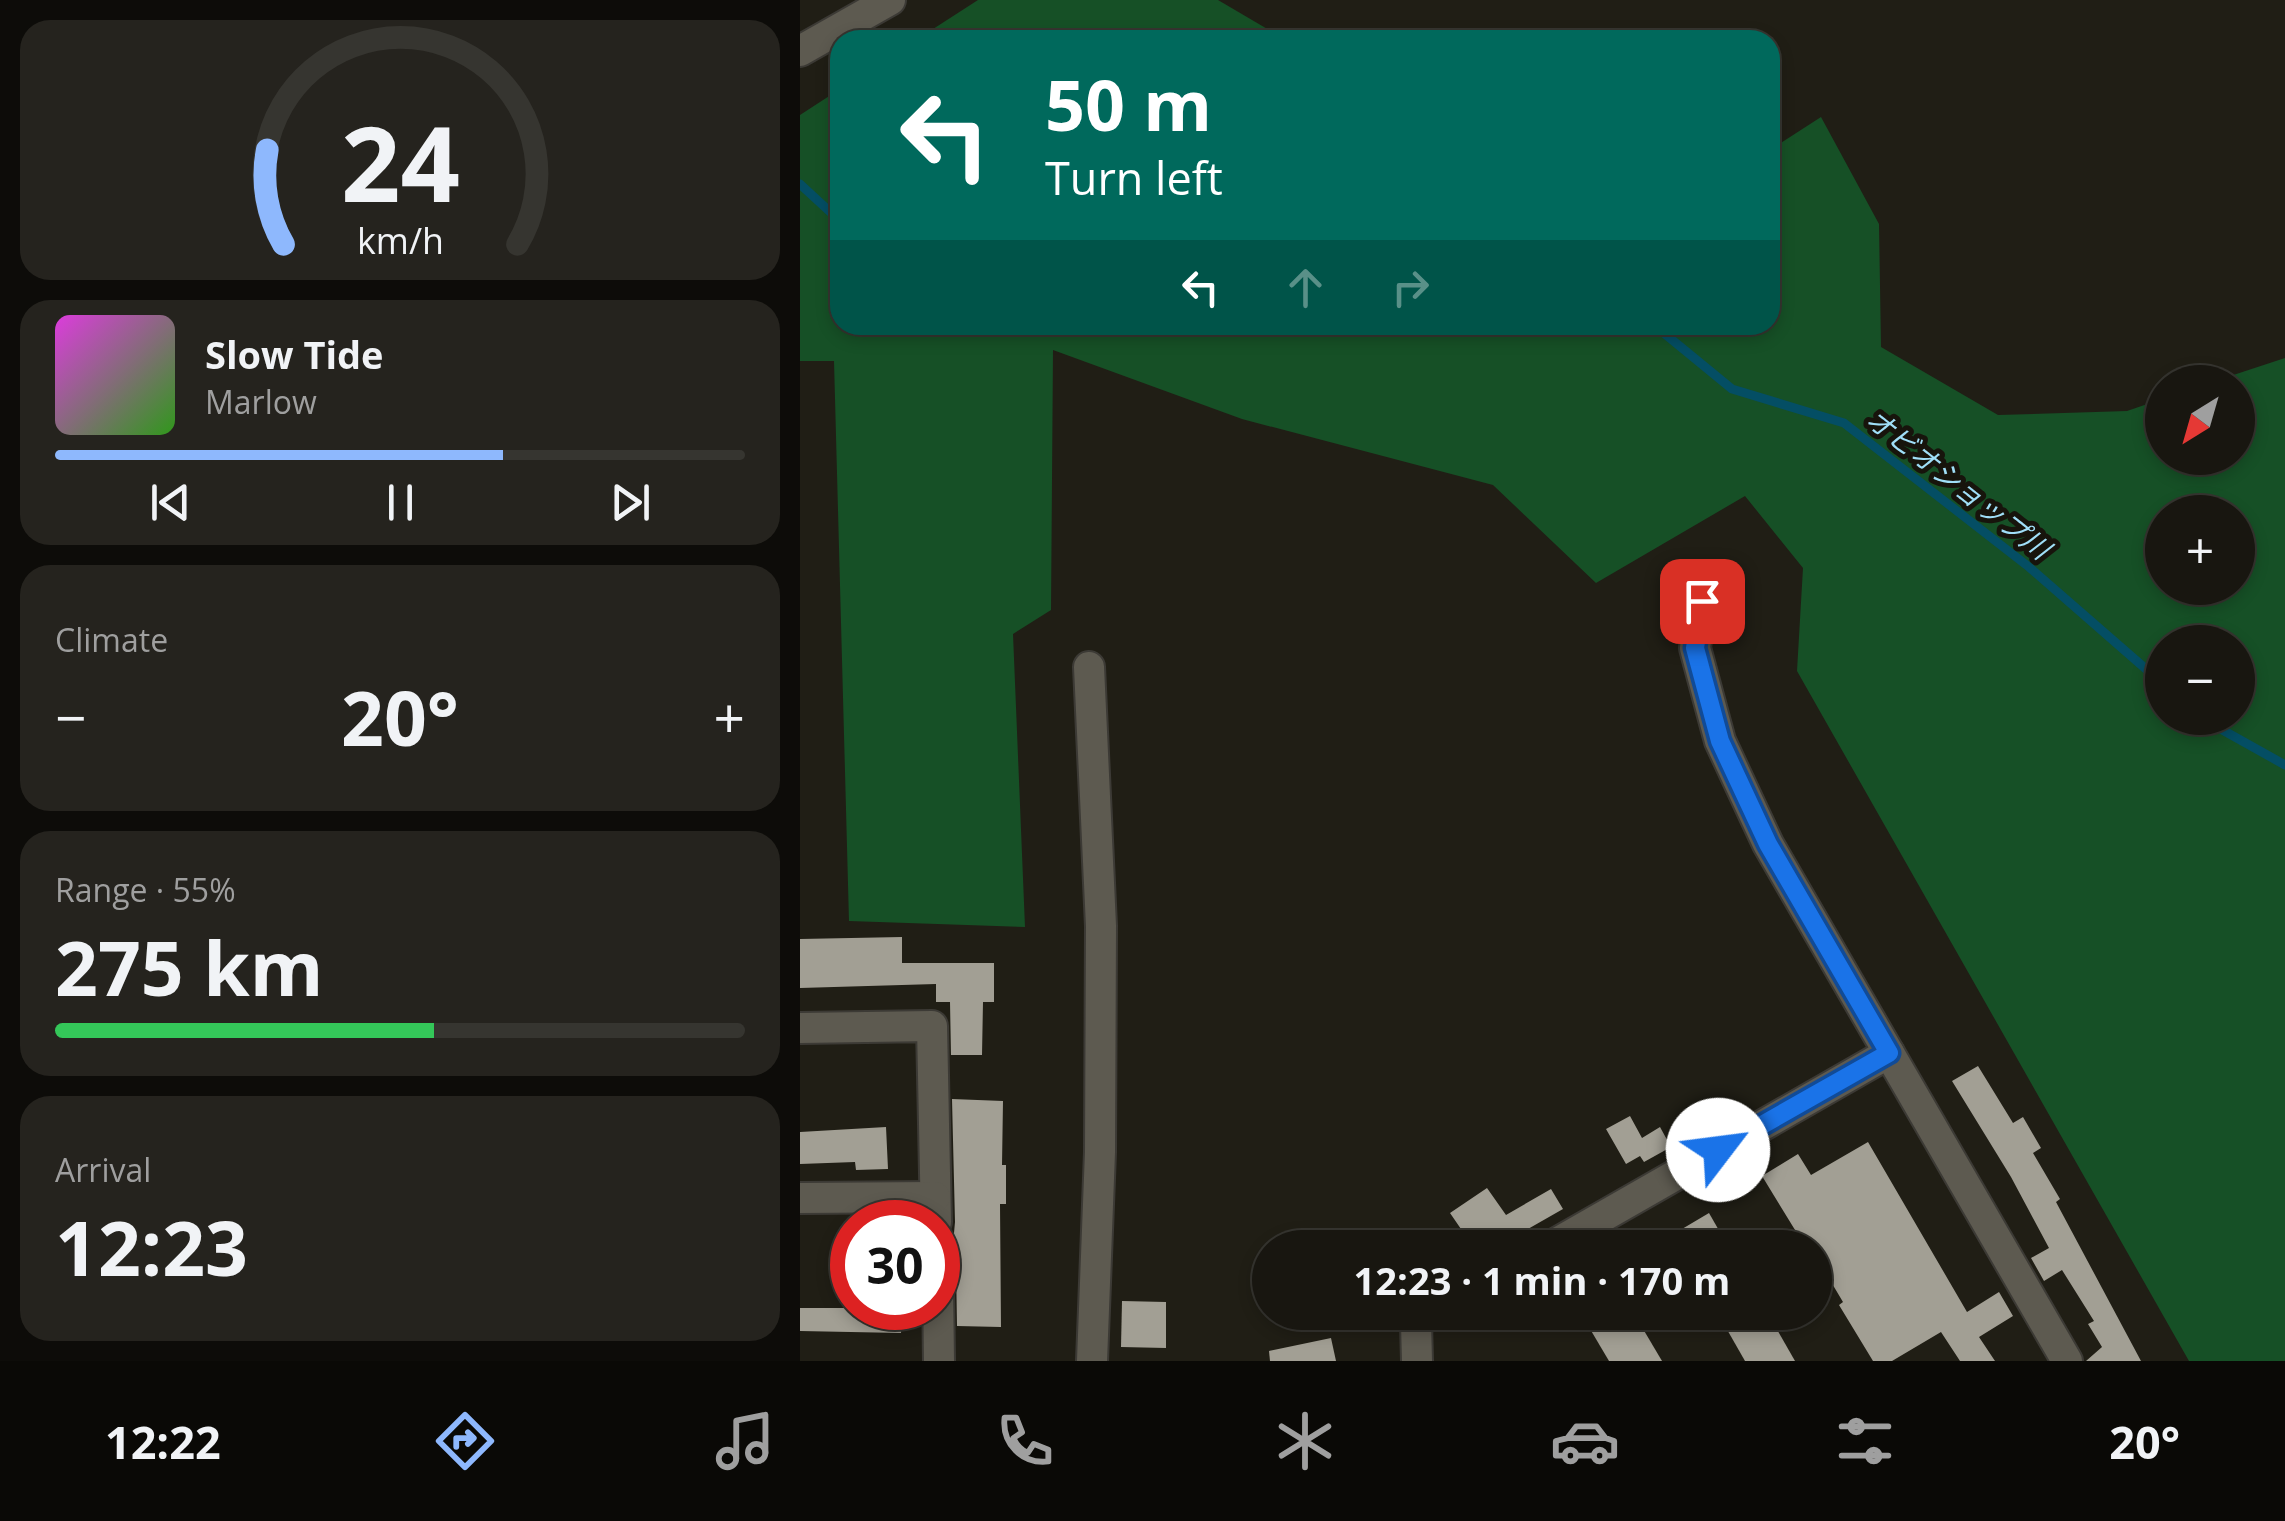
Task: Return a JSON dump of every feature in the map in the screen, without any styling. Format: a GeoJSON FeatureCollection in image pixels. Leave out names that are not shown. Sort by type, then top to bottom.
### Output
{"type":"FeatureCollection","features":[{"type":"Feature","properties":{"kind":"street"},"geometry":{"type":"LineString","coordinates":[[837,30],[890,0]]}},
{"type":"Feature","properties":{"kind":"street"},"geometry":{"type":"LineString","coordinates":[[800,51],[830,34]]}},
{"type":"Feature","properties":{"kind":"street"},"geometry":{"type":"LineString","coordinates":[[1702,601],[1695,648],[1720,741],[1768,844],[2067,1361]]}},
{"type":"Feature","properties":{"kind":"street"},"geometry":{"type":"LineString","coordinates":[[1088,667],[1101,926],[1100,1152],[1092,1361]]}},
{"type":"Feature","properties":{"kind":"street"},"geometry":{"type":"LineString","coordinates":[[800,1028],[932,1026],[936,1200]]}},
{"type":"Feature","properties":{"kind":"street"},"geometry":{"type":"LineString","coordinates":[[1579,1230],[1889,1053]]}},
{"type":"Feature","properties":{"kind":"street"},"geometry":{"type":"LineString","coordinates":[[800,1198],[830,1201]]}},
{"type":"Feature","properties":{"kind":"street"},"geometry":{"type":"LineString","coordinates":[[939,1330],[940,1361]]}},
{"type":"Feature","properties":{"kind":"street"},"geometry":{"type":"LineString","coordinates":[[1416,1330],[1417,1361]]}},
{"type":"Feature","properties":{"kind":"green space"},"geometry":{"type":"Polygon","coordinates":[[[978,0],[1218,0],[1269,30],[932,30],[978,0]]]}},
{"type":"Feature","properties":{"kind":"green space"},"geometry":{"type":"Polygon","coordinates":[[[830,96],[830,335],[1780,335],[1780,144],[1821,117],[1879,224],[1881,347],[1998,415],[2127,411],[2145,405],[2145,475],[2255,475],[2255,368],[2285,358],[2285,1361],[2189,1361],[1797,671],[1803,568],[1745,496],[1596,583],[1493,485],[1242,419],[1053,350],[1051,610],[1013,634],[1025,927],[849,921],[834,361],[800,361],[800,115],[830,96]]]}},
{"type":"Feature","properties":{"kind":"building"},"geometry":{"type":"Polygon","coordinates":[[[902,937],[902,963],[994,963],[994,1002],[983,1002],[982,1055],[951,1055],[950,1002],[936,1002],[936,984],[800,988],[800,939],[902,937]]]}},
{"type":"Feature","properties":{"kind":"building"},"geometry":{"type":"Polygon","coordinates":[[[1978,1066],[2013,1123],[2023,1117],[2041,1148],[2033,1153],[2060,1199],[2056,1202],[2141,1361],[2086,1361],[2102,1347],[2088,1324],[2094,1321],[2062,1270],[2044,1281],[2031,1258],[2049,1248],[1952,1081],[1978,1066]]]}},
{"type":"Feature","properties":{"kind":"building"},"geometry":{"type":"Polygon","coordinates":[[[952,1099],[1003,1101],[1006,1204],[1000,1204],[1001,1327],[960,1326],[960,1200],[954,1200],[952,1099]]]}},
{"type":"Feature","properties":{"kind":"building"},"geometry":{"type":"Polygon","coordinates":[[[1630,1116],[1642,1138],[1660,1127],[1671,1147],[1644,1162],[1640,1156],[1626,1164],[1606,1129],[1630,1116]]]}},
{"type":"Feature","properties":{"kind":"building"},"geometry":{"type":"Polygon","coordinates":[[[886,1127],[888,1169],[856,1170],[855,1162],[800,1164],[800,1132],[886,1127]]]}},
{"type":"Feature","properties":{"kind":"building"},"geometry":{"type":"Polygon","coordinates":[[[1868,1142],[1967,1312],[1999,1292],[2013,1316],[1979,1337],[1995,1361],[1960,1361],[1941,1332],[1892,1361],[1873,1361],[1839,1305],[1843,1302],[1832,1284],[1832,1230],[1795,1230],[1762,1176],[1798,1154],[1811,1175],[1868,1142]]]}},
{"type":"Feature","properties":{"kind":"building"},"geometry":{"type":"Polygon","coordinates":[[[1487,1188],[1506,1215],[1551,1189],[1563,1209],[1526,1230],[1462,1230],[1450,1213],[1487,1188]]]}},
{"type":"Feature","properties":{"kind":"building"},"geometry":{"type":"Polygon","coordinates":[[[1709,1213],[1719,1230],[1680,1230],[1709,1213]]]}},
{"type":"Feature","properties":{"kind":"building"},"geometry":{"type":"Polygon","coordinates":[[[1122,1301],[1166,1302],[1166,1348],[1121,1347],[1122,1301]]]}},
{"type":"Feature","properties":{"kind":"building"},"geometry":{"type":"Polygon","coordinates":[[[800,1308],[830,1308],[830,1330],[901,1330],[901,1333],[800,1331],[800,1308]]]}},
{"type":"Feature","properties":{"kind":"building"},"geometry":{"type":"Polygon","coordinates":[[[1591,1330],[1644,1330],[1662,1361],[1609,1361],[1591,1330]]]}},
{"type":"Feature","properties":{"kind":"building"},"geometry":{"type":"Polygon","coordinates":[[[1727,1330],[1777,1330],[1795,1361],[1745,1361],[1727,1330]]]}},
{"type":"Feature","properties":{"kind":"building"},"geometry":{"type":"Polygon","coordinates":[[[1331,1338],[1336,1361],[1270,1361],[1269,1351],[1331,1338]]]}},
{"type":"Feature","properties":{"kind":"waterway","name":"オビオショップ川"},"geometry":{"type":"LineString","coordinates":[[800,184],[830,212]]}},
{"type":"Feature","properties":{"kind":"waterway","name":"オビオショップ川"},"geometry":{"type":"LineString","coordinates":[[1666,335],[1732,389],[1844,423],[2029,567],[2145,668]]}},
{"type":"Feature","properties":{"kind":"waterway","name":"オビオショップ川"},"geometry":{"type":"LineString","coordinates":[[2231,735],[2285,765]]}},
{"type":"Feature","properties":{"kind":"route"},"geometry":{"type":"LineString","coordinates":[[1702,601],[1695,648],[1720,741],[1768,844],[1889,1053],[1718,1150]]}}]}
